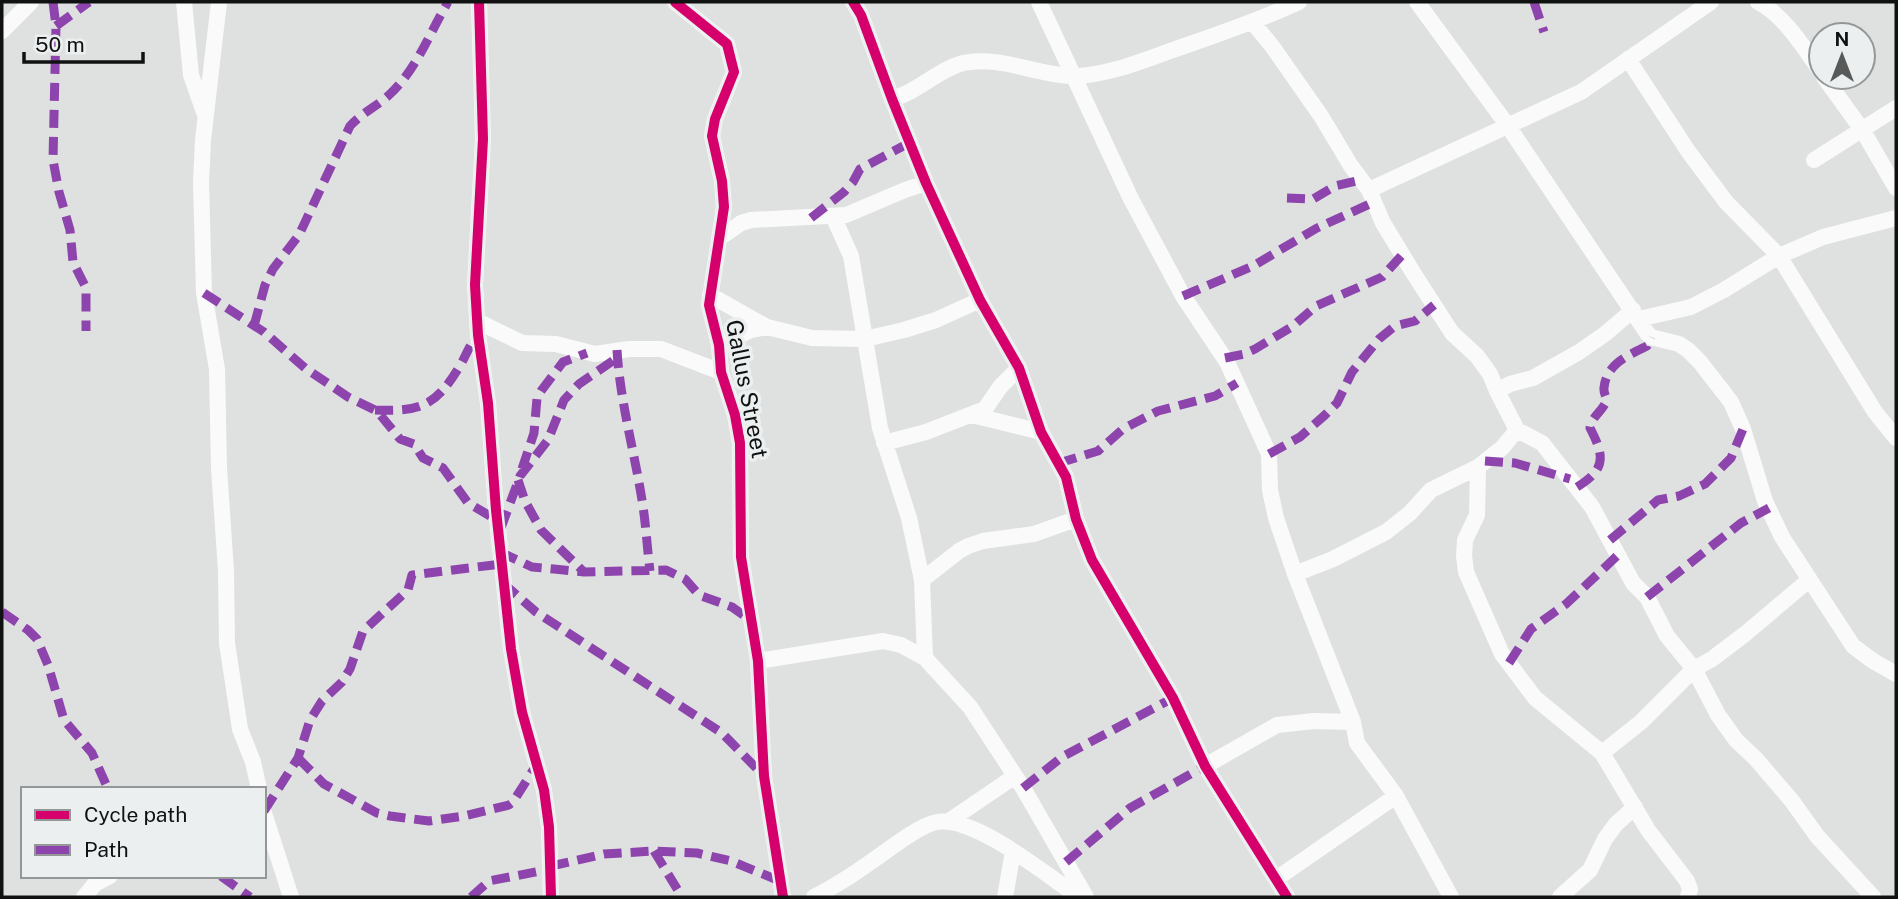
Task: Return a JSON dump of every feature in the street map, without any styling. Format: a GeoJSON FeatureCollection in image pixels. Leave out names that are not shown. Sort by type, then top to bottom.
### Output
{"type":"FeatureCollection","features":[{"type":"Feature","properties":{"kind":"street"},"geometry":{"type":"LineString","coordinates":[[2,31],[31,2]]}},
{"type":"Feature","properties":{"kind":"street"},"geometry":{"type":"LineString","coordinates":[[184,2],[191,75],[205,115]]}},
{"type":"Feature","properties":{"kind":"street"},"geometry":{"type":"LineString","coordinates":[[219,2],[205,115],[201,182],[204,293],[217,369],[227,643],[240,729],[253,762],[259,787]]}},
{"type":"Feature","properties":{"kind":"street"},"geometry":{"type":"LineString","coordinates":[[479,2],[483,139],[475,285],[477,321],[488,403],[506,605],[522,712],[544,790],[551,859],[551,897]]}},
{"type":"Feature","properties":{"kind":"street","name":"Gallus Street"},"geometry":{"type":"LineString","coordinates":[[675,2],[727,44],[734,72],[715,119],[712,136],[722,181],[724,207],[709,305],[719,345],[721,372],[735,415],[740,443],[741,557],[758,661],[764,776],[783,897]]}},
{"type":"Feature","properties":{"kind":"street"},"geometry":{"type":"LineString","coordinates":[[853,2],[861,15],[891,99],[926,183],[980,300],[1019,368],[1041,432],[1066,477],[1076,519],[1092,560],[1173,698],[1205,766],[1287,897]]}},
{"type":"Feature","properties":{"kind":"street"},"geometry":{"type":"LineString","coordinates":[[1039,2],[1131,199],[1183,296],[1227,362],[1269,454],[1270,490],[1274,509],[1295,574],[1353,722],[1357,743],[1396,796],[1451,897]]}},
{"type":"Feature","properties":{"kind":"street"},"geometry":{"type":"LineString","coordinates":[[891,99],[908,94],[961,64],[979,61],[1073,76],[1094,74],[1253,23],[1298,2]]}},
{"type":"Feature","properties":{"kind":"street"},"geometry":{"type":"LineString","coordinates":[[1417,2],[1508,126],[1651,337],[1679,344],[1688,351],[1731,402],[1782,537],[1853,646],[1896,674]]}},
{"type":"Feature","properties":{"kind":"street"},"geometry":{"type":"LineString","coordinates":[[1369,190],[1581,92],[1711,2]]}},
{"type":"Feature","properties":{"kind":"street"},"geometry":{"type":"LineString","coordinates":[[1758,2],[1778,18],[1807,52]]}},
{"type":"Feature","properties":{"kind":"street"},"geometry":{"type":"LineString","coordinates":[[1253,23],[1321,116],[1369,190],[1383,223],[1452,332],[1478,356],[1490,374],[1517,430],[1542,443],[1597,516],[1633,583],[1647,597],[1667,636],[1694,669],[1718,715],[1736,740],[1756,759],[1818,836],[1873,897]]}},
{"type":"Feature","properties":{"kind":"street"},"geometry":{"type":"LineString","coordinates":[[1628,59],[1688,151],[1719,192],[1750,229],[1779,256],[1875,412],[1896,438]]}},
{"type":"Feature","properties":{"kind":"street"},"geometry":{"type":"LineString","coordinates":[[1834,91],[1863,131],[1896,188]]}},
{"type":"Feature","properties":{"kind":"street"},"geometry":{"type":"LineString","coordinates":[[1814,160],[1896,108]]}},
{"type":"Feature","properties":{"kind":"street"},"geometry":{"type":"LineString","coordinates":[[721,237],[741,223],[751,220],[833,216],[859,211],[926,183]]}},
{"type":"Feature","properties":{"kind":"street"},"geometry":{"type":"LineString","coordinates":[[833,216],[851,256],[884,443],[909,519],[922,580],[925,658]]}},
{"type":"Feature","properties":{"kind":"street"},"geometry":{"type":"LineString","coordinates":[[1497,391],[1510,384],[1533,378],[1636,315],[1692,307],[1779,256],[1822,237],[1896,218]]}},
{"type":"Feature","properties":{"kind":"street"},"geometry":{"type":"LineString","coordinates":[[710,295],[767,327],[812,338],[864,339],[915,327],[980,300]]}},
{"type":"Feature","properties":{"kind":"street"},"geometry":{"type":"LineString","coordinates":[[477,321],[522,343],[556,344],[595,354],[629,349],[661,349],[721,372]]}},
{"type":"Feature","properties":{"kind":"street"},"geometry":{"type":"LineString","coordinates":[[719,345],[751,330],[767,327]]}},
{"type":"Feature","properties":{"kind":"street"},"geometry":{"type":"LineString","coordinates":[[884,443],[926,432],[985,409],[1000,387],[1019,368]]}},
{"type":"Feature","properties":{"kind":"street"},"geometry":{"type":"LineString","coordinates":[[972,415],[1041,432]]}},
{"type":"Feature","properties":{"kind":"street"},"geometry":{"type":"LineString","coordinates":[[1295,574],[1333,559],[1385,532],[1410,513],[1431,490],[1478,467],[1502,448],[1517,430]]}},
{"type":"Feature","properties":{"kind":"street"},"geometry":{"type":"LineString","coordinates":[[1478,467],[1478,514],[1465,540],[1466,572],[1502,654],[1535,698],[1602,753],[1648,830],[1687,881],[1690,888],[1688,897]]}},
{"type":"Feature","properties":{"kind":"street"},"geometry":{"type":"LineString","coordinates":[[922,580],[968,546],[983,541],[1034,534],[1076,519]]}},
{"type":"Feature","properties":{"kind":"street"},"geometry":{"type":"LineString","coordinates":[[1602,753],[1641,722],[1694,669],[1745,634],[1809,580]]}},
{"type":"Feature","properties":{"kind":"street"},"geometry":{"type":"LineString","coordinates":[[758,661],[883,641],[901,645],[925,658],[970,707],[1015,776],[1086,897]]}},
{"type":"Feature","properties":{"kind":"street"},"geometry":{"type":"LineString","coordinates":[[1205,766],[1277,725],[1314,721],[1353,722]]}},
{"type":"Feature","properties":{"kind":"street"},"geometry":{"type":"LineString","coordinates":[[948,821],[1015,776]]}},
{"type":"Feature","properties":{"kind":"street"},"geometry":{"type":"LineString","coordinates":[[1276,879],[1396,796]]}},
{"type":"Feature","properties":{"kind":"street"},"geometry":{"type":"LineString","coordinates":[[1560,897],[1590,870],[1605,839],[1616,824],[1635,807]]}},
{"type":"Feature","properties":{"kind":"street"},"geometry":{"type":"LineString","coordinates":[[814,897],[840,884],[901,841],[933,823],[948,821],[963,824],[1013,852],[1079,897]]}},
{"type":"Feature","properties":{"kind":"street"},"geometry":{"type":"LineString","coordinates":[[266,827],[269,847],[291,897]]}},
{"type":"Feature","properties":{"kind":"street"},"geometry":{"type":"LineString","coordinates":[[1005,897],[1013,852]]}},
{"type":"Feature","properties":{"kind":"street"},"geometry":{"type":"LineString","coordinates":[[84,897],[95,884],[106,878]]}},
{"type":"Feature","properties":{"kind":"marked path"},"geometry":{"type":"LineString","coordinates":[[53,2],[56,26],[53,160],[70,230],[73,262],[86,288],[86,331]]}},
{"type":"Feature","properties":{"kind":"marked path"},"geometry":{"type":"LineString","coordinates":[[56,26],[89,2]]}},
{"type":"Feature","properties":{"kind":"marked path"},"geometry":{"type":"LineString","coordinates":[[254,326],[265,285],[273,269],[299,235],[350,126],[399,85],[415,63],[448,2]]}},
{"type":"Feature","properties":{"kind":"marked path"},"geometry":{"type":"LineString","coordinates":[[1534,2],[1544,32]]}},
{"type":"Feature","properties":{"kind":"marked path"},"geometry":{"type":"LineString","coordinates":[[811,218],[844,192],[860,169],[909,143]]}},
{"type":"Feature","properties":{"kind":"marked path"},"geometry":{"type":"LineString","coordinates":[[1287,198],[1313,199],[1335,186],[1361,180]]}},
{"type":"Feature","properties":{"kind":"marked path"},"geometry":{"type":"LineString","coordinates":[[1183,296],[1253,266],[1317,228],[1374,202]]}},
{"type":"Feature","properties":{"kind":"marked path"},"geometry":{"type":"LineString","coordinates":[[1225,358],[1255,349],[1293,326],[1316,306],[1382,277],[1402,255]]}},
{"type":"Feature","properties":{"kind":"marked path"},"geometry":{"type":"LineString","coordinates":[[204,293],[264,332],[305,368],[348,397],[377,411],[400,439],[414,444],[423,458],[443,468],[468,503],[497,520]]}},
{"type":"Feature","properties":{"kind":"marked path"},"geometry":{"type":"LineString","coordinates":[[1269,454],[1300,437],[1337,403],[1352,372],[1379,339],[1395,326],[1415,321],[1434,305]]}},
{"type":"Feature","properties":{"kind":"marked path"},"geometry":{"type":"LineString","coordinates":[[375,410],[405,410],[426,404],[435,398],[452,378],[478,335]]}},
{"type":"Feature","properties":{"kind":"marked path"},"geometry":{"type":"LineString","coordinates":[[1577,487],[1593,474],[1600,462],[1598,447],[1590,428],[1606,402],[1604,388],[1609,373],[1619,361],[1647,346],[1651,337]]}},
{"type":"Feature","properties":{"kind":"marked path"},"geometry":{"type":"LineString","coordinates":[[617,350],[624,407],[639,481],[650,571]]}},
{"type":"Feature","properties":{"kind":"marked path"},"geometry":{"type":"LineString","coordinates":[[522,469],[534,433],[537,398],[563,362],[587,353]]}},
{"type":"Feature","properties":{"kind":"marked path"},"geometry":{"type":"LineString","coordinates":[[501,528],[520,476],[548,440],[564,400],[579,384],[617,358]]}},
{"type":"Feature","properties":{"kind":"marked path"},"geometry":{"type":"LineString","coordinates":[[1059,463],[1098,451],[1123,429],[1158,411],[1215,396],[1237,383]]}},
{"type":"Feature","properties":{"kind":"marked path"},"geometry":{"type":"LineString","coordinates":[[1610,540],[1658,500],[1679,496],[1705,484],[1731,458],[1743,429]]}},
{"type":"Feature","properties":{"kind":"marked path"},"geometry":{"type":"LineString","coordinates":[[1485,461],[1515,463],[1570,479]]}},
{"type":"Feature","properties":{"kind":"marked path"},"geometry":{"type":"LineString","coordinates":[[518,480],[525,501],[541,530],[584,572]]}},
{"type":"Feature","properties":{"kind":"marked path"},"geometry":{"type":"LineString","coordinates":[[1647,597],[1741,523],[1769,508]]}},
{"type":"Feature","properties":{"kind":"marked path"},"geometry":{"type":"LineString","coordinates":[[500,552],[532,567],[584,572],[666,570],[685,579],[699,595],[732,607],[750,620]]}},
{"type":"Feature","properties":{"kind":"marked path"},"geometry":{"type":"LineString","coordinates":[[1509,663],[1531,629],[1566,604],[1618,555]]}},
{"type":"Feature","properties":{"kind":"marked path"},"geometry":{"type":"LineString","coordinates":[[266,808],[298,758],[310,720],[322,701],[342,682],[350,669],[363,631],[408,590],[412,575],[501,564]]}},
{"type":"Feature","properties":{"kind":"marked path"},"geometry":{"type":"LineString","coordinates":[[503,583],[536,612],[722,733],[764,776]]}},
{"type":"Feature","properties":{"kind":"marked path"},"geometry":{"type":"LineString","coordinates":[[2,612],[37,639],[48,665],[64,720],[92,753],[107,787]]}},
{"type":"Feature","properties":{"kind":"marked path"},"geometry":{"type":"LineString","coordinates":[[1023,788],[1062,757],[1173,698]]}},
{"type":"Feature","properties":{"kind":"marked path"},"geometry":{"type":"LineString","coordinates":[[298,758],[324,784],[377,813],[429,821],[509,805],[537,764]]}},
{"type":"Feature","properties":{"kind":"marked path"},"geometry":{"type":"LineString","coordinates":[[1066,862],[1130,808],[1205,766]]}},
{"type":"Feature","properties":{"kind":"marked path"},"geometry":{"type":"LineString","coordinates":[[654,851],[682,897]]}},
{"type":"Feature","properties":{"kind":"marked path"},"geometry":{"type":"LineString","coordinates":[[551,866],[604,854],[654,851],[697,853],[731,861],[780,881]]}},
{"type":"Feature","properties":{"kind":"marked path"},"geometry":{"type":"LineString","coordinates":[[471,897],[489,881],[551,869]]}},
{"type":"Feature","properties":{"kind":"marked path"},"geometry":{"type":"LineString","coordinates":[[224,878],[250,897]]}},
{"type":"Feature","properties":{"kind":"cycle path"},"geometry":{"type":"LineString","coordinates":[[479,2],[483,139],[475,285],[478,335],[488,403],[511,649],[522,712],[544,790],[549,827],[551,897]]}},
{"type":"Feature","properties":{"kind":"cycle path"},"geometry":{"type":"LineString","coordinates":[[675,2],[727,44],[734,72],[715,119],[712,136],[722,181],[724,207],[709,305],[719,345],[721,372],[735,415],[740,443],[741,557],[758,661],[764,776],[783,897]]}},
{"type":"Feature","properties":{"kind":"cycle path"},"geometry":{"type":"LineString","coordinates":[[853,2],[861,15],[926,183],[980,300],[1019,368],[1041,432],[1066,477],[1076,519],[1092,560],[1173,698],[1205,766],[1287,897]]}}]}
